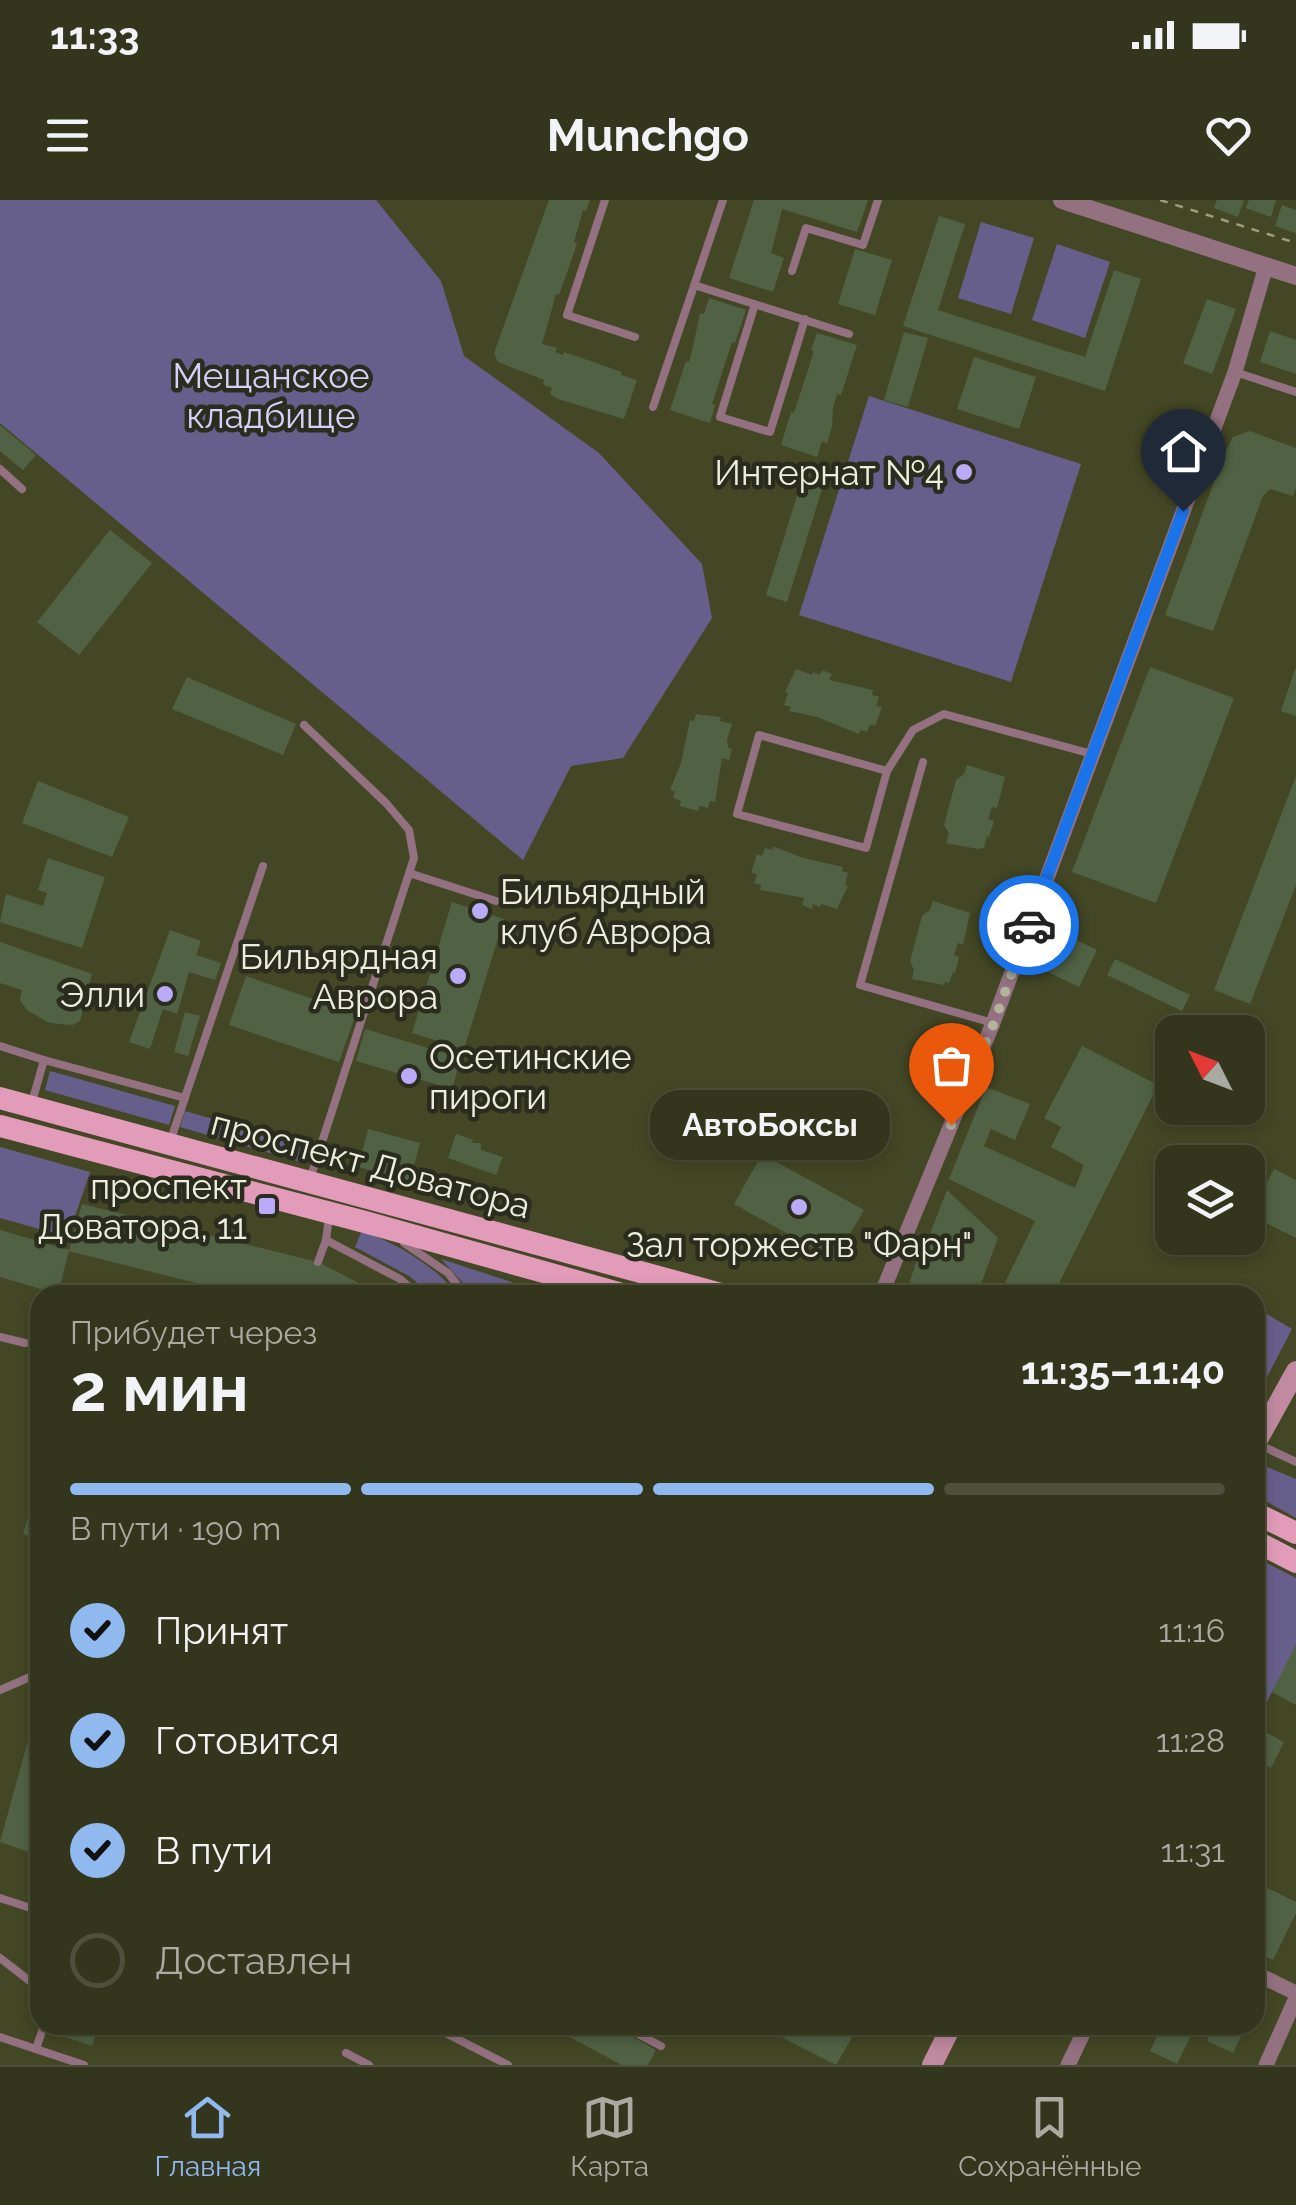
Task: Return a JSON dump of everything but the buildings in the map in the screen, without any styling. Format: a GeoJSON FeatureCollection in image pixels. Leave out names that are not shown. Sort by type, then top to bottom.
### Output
{"type":"FeatureCollection","features":[{"type":"Feature","properties":{"kind":"main road","name":"проспект Доватора"},"geometry":{"type":"LineString","coordinates":[[0,1098],[309,1184],[644,1285]]}},
{"type":"Feature","properties":{"kind":"main road","name":"проспект Доватора"},"geometry":{"type":"LineString","coordinates":[[0,1126],[590,1285]]}},
{"type":"Feature","properties":{"kind":"main road"},"geometry":{"type":"LineString","coordinates":[[1265,1427],[1295,1376]]}},
{"type":"Feature","properties":{"kind":"main road"},"geometry":{"type":"LineString","coordinates":[[1265,1518],[1296,1533]]}},
{"type":"Feature","properties":{"kind":"main road"},"geometry":{"type":"LineString","coordinates":[[1265,1546],[1296,1562]]}},
{"type":"Feature","properties":{"kind":"main road"},"geometry":{"type":"LineString","coordinates":[[932,2065],[941,2035]]}},
{"type":"Feature","properties":{"kind":"street"},"geometry":{"type":"LineString","coordinates":[[1062,200],[1296,276]]}},
{"type":"Feature","properties":{"kind":"street"},"geometry":{"type":"LineString","coordinates":[[885,1285],[994,1023],[1235,372],[1266,266]]}},
{"type":"Feature","properties":{"kind":"street"},"geometry":{"type":"LineString","coordinates":[[1265,1979],[1296,1996],[1266,2065]]}},
{"type":"Feature","properties":{"kind":"street"},"geometry":{"type":"LineString","coordinates":[[1068,2065],[1082,2035]]}},
{"type":"Feature","properties":{"kind":"lane"},"geometry":{"type":"LineString","coordinates":[[604,200],[567,315],[635,337]]}},
{"type":"Feature","properties":{"kind":"lane"},"geometry":{"type":"LineString","coordinates":[[653,406],[723,200]]}},
{"type":"Feature","properties":{"kind":"lane"},"geometry":{"type":"LineString","coordinates":[[792,270],[806,228],[863,245],[878,200]]}},
{"type":"Feature","properties":{"kind":"lane"},"geometry":{"type":"LineString","coordinates":[[694,284],[849,334]]}},
{"type":"Feature","properties":{"kind":"lane"},"geometry":{"type":"LineString","coordinates":[[754,304],[720,417],[770,432],[805,319]]}},
{"type":"Feature","properties":{"kind":"lane"},"geometry":{"type":"LineString","coordinates":[[1235,372],[1296,392]]}},
{"type":"Feature","properties":{"kind":"lane"},"geometry":{"type":"LineString","coordinates":[[0,469],[22,490]]}},
{"type":"Feature","properties":{"kind":"lane"},"geometry":{"type":"LineString","coordinates":[[887,771],[759,735],[737,814],[866,848],[887,771],[913,730],[944,714],[1092,754]]}},
{"type":"Feature","properties":{"kind":"lane"},"geometry":{"type":"LineString","coordinates":[[304,725],[386,802],[409,830],[414,858],[309,1184]]}},
{"type":"Feature","properties":{"kind":"lane"},"geometry":{"type":"LineString","coordinates":[[923,762],[860,985],[994,1023]]}},
{"type":"Feature","properties":{"kind":"lane"},"geometry":{"type":"LineString","coordinates":[[169,1146],[263,866]]}},
{"type":"Feature","properties":{"kind":"lane"},"geometry":{"type":"LineString","coordinates":[[409,872],[496,901]]}},
{"type":"Feature","properties":{"kind":"lane"},"geometry":{"type":"LineString","coordinates":[[0,1046],[185,1098]]}},
{"type":"Feature","properties":{"kind":"lane"},"geometry":{"type":"LineString","coordinates":[[31,1106],[44,1060]]}},
{"type":"Feature","properties":{"kind":"lane"},"geometry":{"type":"LineString","coordinates":[[318,1262],[330,1212]]}},
{"type":"Feature","properties":{"kind":"lane"},"geometry":{"type":"LineString","coordinates":[[365,1222],[420,1252],[457,1285]]}},
{"type":"Feature","properties":{"kind":"lane"},"geometry":{"type":"LineString","coordinates":[[326,1240],[407,1285]]}},
{"type":"Feature","properties":{"kind":"lane"},"geometry":{"type":"LineString","coordinates":[[0,1337],[25,1343]]}},
{"type":"Feature","properties":{"kind":"lane"},"geometry":{"type":"LineString","coordinates":[[1265,1448],[1296,1462]]}},
{"type":"Feature","properties":{"kind":"lane"},"geometry":{"type":"LineString","coordinates":[[0,1690],[30,1677]]}},
{"type":"Feature","properties":{"kind":"lane"},"geometry":{"type":"LineString","coordinates":[[0,1898],[30,1908]]}},
{"type":"Feature","properties":{"kind":"lane"},"geometry":{"type":"LineString","coordinates":[[0,1958],[30,1981]]}},
{"type":"Feature","properties":{"kind":"lane"},"geometry":{"type":"LineString","coordinates":[[36,2049],[41,2035]]}},
{"type":"Feature","properties":{"kind":"lane"},"geometry":{"type":"LineString","coordinates":[[450,2035],[508,2065]]}},
{"type":"Feature","properties":{"kind":"lane"},"geometry":{"type":"LineString","coordinates":[[640,2035],[662,2046]]}},
{"type":"Feature","properties":{"kind":"lane"},"geometry":{"type":"LineString","coordinates":[[0,2038],[84,2065]]}},
{"type":"Feature","properties":{"kind":"lane"},"geometry":{"type":"LineString","coordinates":[[346,2054],[369,2065]]}},
{"type":"Feature","properties":{"kind":"path"},"geometry":{"type":"LineString","coordinates":[[1160,200],[1296,243]]}},
{"type":"Feature","properties":{"kind":"green space","name":"Мещанское кладбище"},"geometry":{"type":"Polygon","coordinates":[[[0,200],[376,200],[441,281],[464,356],[599,453],[702,564],[712,618],[623,758],[571,766],[523,860],[0,423],[0,200]]]}},
{"type":"Feature","properties":{"kind":"green space"},"geometry":{"type":"Polygon","coordinates":[[[981,222],[1034,238],[1011,314],[958,298],[981,222]]]}},
{"type":"Feature","properties":{"kind":"green space"},"geometry":{"type":"Polygon","coordinates":[[[1057,244],[1110,262],[1085,338],[1032,320],[1057,244]]]}},
{"type":"Feature","properties":{"kind":"green space"},"geometry":{"type":"Polygon","coordinates":[[[869,396],[1081,464],[1011,682],[799,615],[869,396]]]}},
{"type":"Feature","properties":{"kind":"green space"},"geometry":{"type":"Polygon","coordinates":[[[50,1071],[175,1106],[169,1125],[45,1090],[50,1071]]]}},
{"type":"Feature","properties":{"kind":"green space"},"geometry":{"type":"Polygon","coordinates":[[[185,1111],[311,1147],[305,1163],[180,1127],[185,1111]]]}},
{"type":"Feature","properties":{"kind":"green space"},"geometry":{"type":"Polygon","coordinates":[[[0,1147],[90,1172],[68,1237],[0,1218],[0,1147]]]}},
{"type":"Feature","properties":{"kind":"green space"},"geometry":{"type":"Polygon","coordinates":[[[362,1230],[414,1256],[448,1285],[420,1285],[355,1247],[362,1230]]]}},
{"type":"Feature","properties":{"kind":"green space"},"geometry":{"type":"Polygon","coordinates":[[[441,1259],[520,1285],[465,1285],[441,1259]]]}},
{"type":"Feature","properties":{"kind":"green space"},"geometry":{"type":"Polygon","coordinates":[[[1265,1313],[1292,1329],[1265,1381],[1265,1313]]]}},
{"type":"Feature","properties":{"kind":"green space"},"geometry":{"type":"Polygon","coordinates":[[[1265,1468],[1296,1479],[1296,1518],[1265,1501],[1265,1468]]]}},
{"type":"Feature","properties":{"kind":"green space"},"geometry":{"type":"Polygon","coordinates":[[[1265,1562],[1296,1578],[1296,1701],[1273,1690],[1265,1706],[1265,1562]]]}},
{"type":"Feature","properties":{"kind":"way so far"},"geometry":{"type":"LineString","coordinates":[[951,1125],[1029,925]]}},
{"type":"Feature","properties":{"kind":"place","name":"Интернат №4"},"geometry":{"type":"Point","coordinates":[964,472]}},
{"type":"Feature","properties":{"kind":"place","name":"Бильярдный клуб Аврора"},"geometry":{"type":"Point","coordinates":[480,911]}},
{"type":"Feature","properties":{"kind":"place","name":"Бильярдная Аврора"},"geometry":{"type":"Point","coordinates":[458,976]}},
{"type":"Feature","properties":{"kind":"place","name":"Элли"},"geometry":{"type":"Point","coordinates":[165,994]}},
{"type":"Feature","properties":{"kind":"place","name":"Осетинские пироги"},"geometry":{"type":"Point","coordinates":[409,1076]}},
{"type":"Feature","properties":{"kind":"place","name":"АвтоБоксы"},"geometry":{"type":"Point","coordinates":[951,1125]}},
{"type":"Feature","properties":{"kind":"place","name":"проспект Доватора, 11"},"geometry":{"type":"Point","coordinates":[267,1206]}},
{"type":"Feature","properties":{"kind":"place","name":"Зал торжеств \"Фарн\""},"geometry":{"type":"Point","coordinates":[799,1207]}},
{"type":"Feature","properties":{"kind":"route"},"geometry":{"type":"LineString","coordinates":[[1029,925],[1183,511]]}}]}
